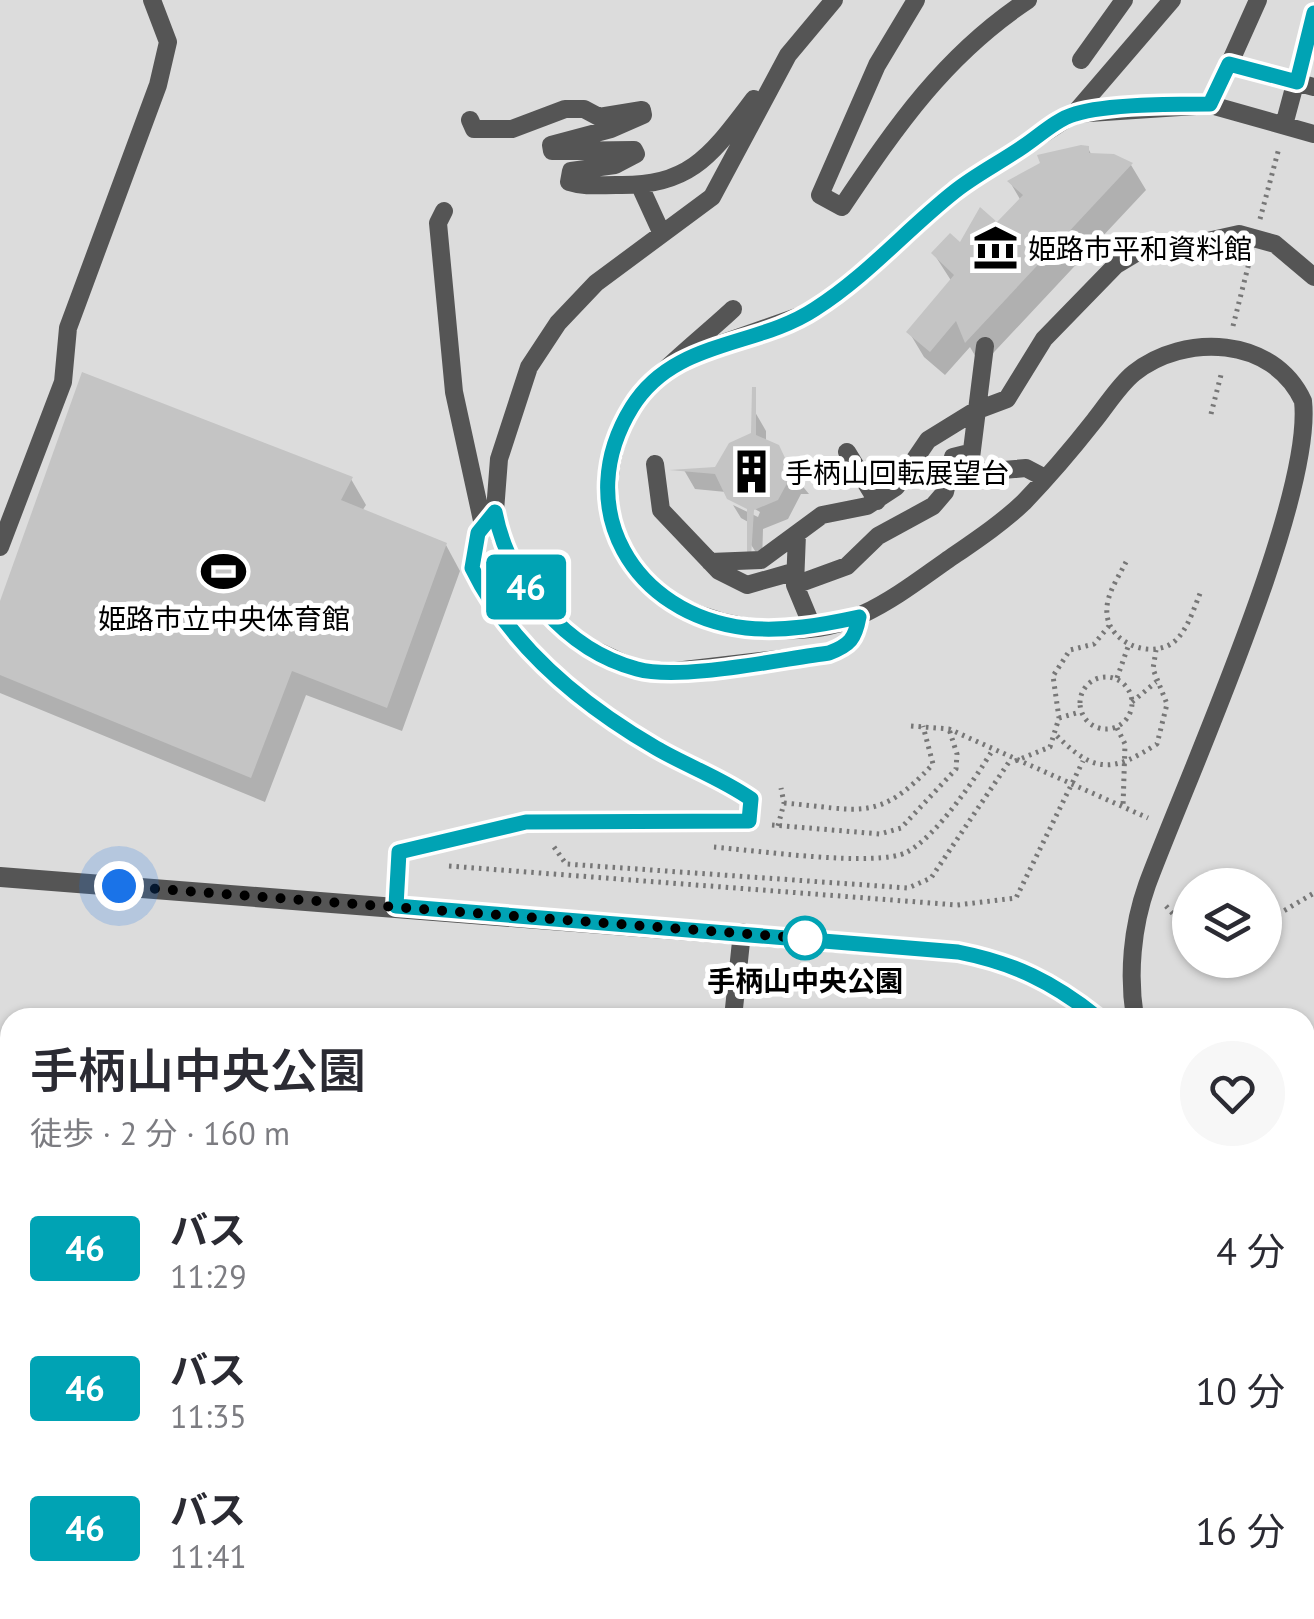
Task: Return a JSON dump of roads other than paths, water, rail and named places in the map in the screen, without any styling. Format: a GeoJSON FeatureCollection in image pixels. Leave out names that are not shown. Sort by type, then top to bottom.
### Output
{"type":"FeatureCollection","features":[{"type":"Feature","properties":{"kind":"street"},"geometry":{"type":"LineString","coordinates":[[0,877],[742,932],[993,959],[1059,987],[1085,1008]]}},
{"type":"Feature","properties":{"kind":"lane"},"geometry":{"type":"LineString","coordinates":[[0,547],[62,382],[68,328],[158,85],[168,42],[152,0]]}},
{"type":"Feature","properties":{"kind":"lane"},"geometry":{"type":"LineString","coordinates":[[470,120],[474,129],[512,129],[565,108],[584,108],[599,117],[642,110],[643,116],[611,129],[551,144],[552,150],[634,150],[636,154],[615,165],[571,171],[569,182],[640,186],[666,182],[700,166],[834,0]]}},
{"type":"Feature","properties":{"kind":"lane"},"geometry":{"type":"LineString","coordinates":[[916,0],[876,65],[820,195],[842,207],[905,113],[979,32],[1028,0]]}},
{"type":"Feature","properties":{"kind":"lane"},"geometry":{"type":"LineString","coordinates":[[1080,60],[1124,0]]}},
{"type":"Feature","properties":{"kind":"lane"},"geometry":{"type":"LineString","coordinates":[[684,357],[810,312],[863,276],[954,192],[1074,114],[1172,0]]}},
{"type":"Feature","properties":{"kind":"lane"},"geometry":{"type":"LineString","coordinates":[[1210,104],[1258,0]]}},
{"type":"Feature","properties":{"kind":"lane"},"geometry":{"type":"LineString","coordinates":[[1284,125],[1305,85],[1314,13]]}},
{"type":"Feature","properties":{"kind":"lane"},"geometry":{"type":"LineString","coordinates":[[396,906],[399,852],[487,828],[540,822],[749,821],[751,799],[655,748],[574,692],[515,636],[472,568],[489,518],[499,459],[529,367],[558,323],[596,283],[712,197],[788,55]]}},
{"type":"Feature","properties":{"kind":"lane"},"geometry":{"type":"LineString","coordinates":[[1229,64],[1305,85]]}},
{"type":"Feature","properties":{"kind":"lane"},"geometry":{"type":"LineString","coordinates":[[1074,114],[1210,104],[1314,134]]}},
{"type":"Feature","properties":{"kind":"lane"},"geometry":{"type":"LineString","coordinates":[[640,186],[662,234]]}},
{"type":"Feature","properties":{"kind":"lane"},"geometry":{"type":"LineString","coordinates":[[444,211],[438,222],[454,392],[489,518],[528,592],[578,642],[638,670],[675,672],[829,653],[847,646],[856,636],[859,617]]}},
{"type":"Feature","properties":{"kind":"lane"},"geometry":{"type":"LineString","coordinates":[[710,562],[761,560],[822,515],[876,501],[905,476],[928,440],[975,411],[1007,399],[1044,339],[1116,265],[1157,245],[1185,246],[1229,234],[1256,236],[1298,259],[1314,277]]}},
{"type":"Feature","properties":{"kind":"lane"},"geometry":{"type":"LineString","coordinates":[[733,309],[633,404],[613,448],[606,499],[619,550],[672,603],[706,619],[746,628],[812,626],[859,617],[971,544],[1021,504],[1130,375],[1162,354],[1199,344],[1262,358],[1288,380],[1303,401],[1314,442],[1305,504],[1242,681],[1148,884],[1136,933],[1130,988],[1133,1008]]}},
{"type":"Feature","properties":{"kind":"lane"},"geometry":{"type":"LineString","coordinates":[[984,346],[970,466],[979,472],[1026,468],[1045,478]]}},
{"type":"Feature","properties":{"kind":"lane"},"geometry":{"type":"LineString","coordinates":[[847,452],[876,501]]}},
{"type":"Feature","properties":{"kind":"lane"},"geometry":{"type":"LineString","coordinates":[[655,464],[659,507],[728,579],[748,585],[847,566],[878,536],[933,506],[945,492],[953,457],[969,453]]}},
{"type":"Feature","properties":{"kind":"lane"},"geometry":{"type":"LineString","coordinates":[[797,534],[794,578],[812,626]]}},
{"type":"Feature","properties":{"kind":"lane"},"geometry":{"type":"LineString","coordinates":[[735,1008],[742,932]]}},
{"type":"Feature","properties":{"kind":"place","name":"姫路市平和資料館"},"geometry":{"type":"Point","coordinates":[995,248]}},
{"type":"Feature","properties":{"kind":"place","name":"手柄山回転展望台"},"geometry":{"type":"Point","coordinates":[752,472]}},
{"type":"Feature","properties":{"kind":"place","name":"姫路市立中央体育館"},"geometry":{"type":"Point","coordinates":[224,572]}},
{"type":"Feature","properties":{"kind":"place","name":"手柄山中央公園"},"geometry":{"type":"Point","coordinates":[805,938]}}]}
